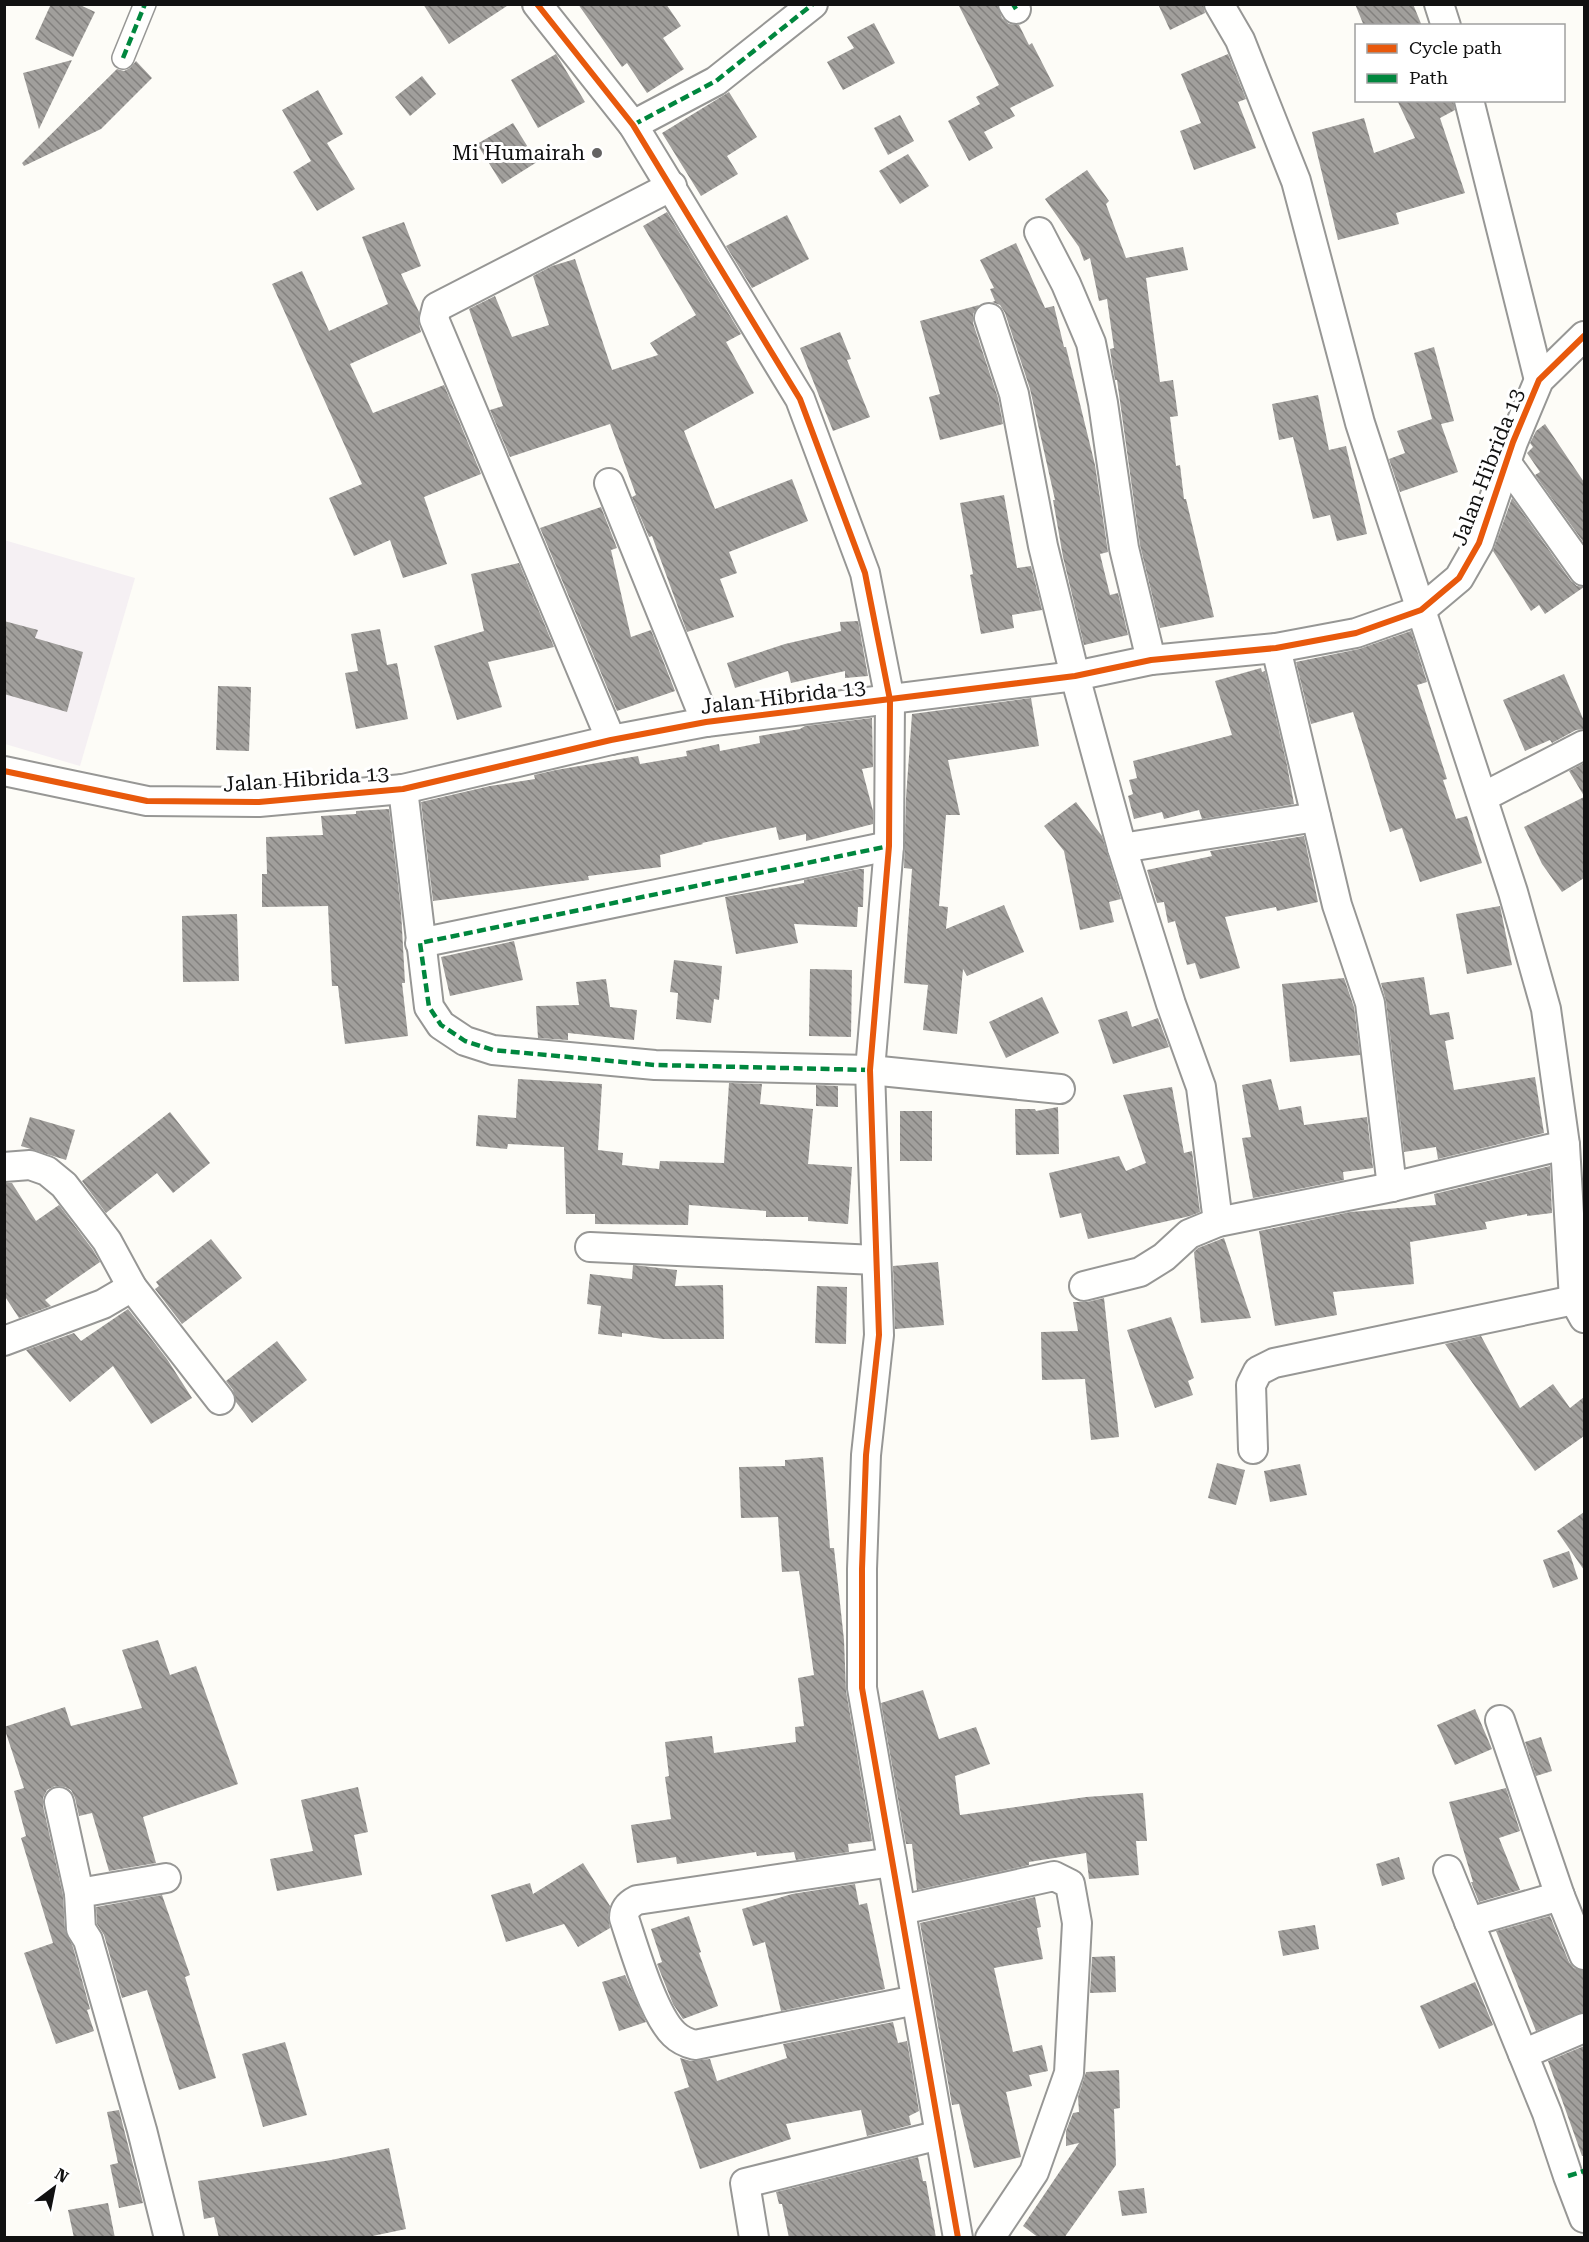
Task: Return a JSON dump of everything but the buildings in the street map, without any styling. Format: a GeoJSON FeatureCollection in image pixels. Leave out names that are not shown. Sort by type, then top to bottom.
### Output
{"type":"FeatureCollection","features":[{"type":"Feature","properties":{"kind":"street"},"geometry":{"type":"LineString","coordinates":[[123,58],[145,4]]}},
{"type":"Feature","properties":{"kind":"street"},"geometry":{"type":"LineString","coordinates":[[537,4],[633,125],[800,399],[865,573],[890,700],[889,846],[870,1070],[879,1335],[866,1455],[862,1569],[862,1688],[958,2238]]}},
{"type":"Feature","properties":{"kind":"street"},"geometry":{"type":"LineString","coordinates":[[633,125],[716,81],[813,4]]}},
{"type":"Feature","properties":{"kind":"street"},"geometry":{"type":"LineString","coordinates":[[1219,4],[1240,40],[1296,181],[1360,423],[1514,892],[1546,1009],[1565,1145],[1581,1304],[1274,1363],[1258,1371],[1251,1385],[1253,1449]]}},
{"type":"Feature","properties":{"kind":"street"},"geometry":{"type":"LineString","coordinates":[[1439,4],[1445,24]]}},
{"type":"Feature","properties":{"kind":"street"},"geometry":{"type":"LineString","coordinates":[[1470,102],[1539,380]]}},
{"type":"Feature","properties":{"kind":"street"},"geometry":{"type":"LineString","coordinates":[[610,740],[434,318],[434,312],[437,307],[672,186]]}},
{"type":"Feature","properties":{"kind":"street"},"geometry":{"type":"LineString","coordinates":[[1040,232],[1066,284],[1091,343],[1103,404],[1124,548],[1151,660]]}},
{"type":"Feature","properties":{"kind":"street"},"geometry":{"type":"LineString","coordinates":[[988,318],[1014,394],[1043,546],[1075,676],[1122,848],[1168,994],[1201,1088],[1218,1222]]}},
{"type":"Feature","properties":{"kind":"street","name":"Jalan Hibrida 13"},"geometry":{"type":"LineString","coordinates":[[4,771],[147,801],[259,802],[403,789],[610,740],[706,722],[1075,676],[1151,660],[1276,648],[1356,633],[1421,610],[1459,578],[1479,543],[1506,462],[1539,380],[1584,336]]}},
{"type":"Feature","properties":{"kind":"street"},"geometry":{"type":"LineString","coordinates":[[1506,462],[1584,571]]}},
{"type":"Feature","properties":{"kind":"street"},"geometry":{"type":"LineString","coordinates":[[609,483],[706,722]]}},
{"type":"Feature","properties":{"kind":"street"},"geometry":{"type":"LineString","coordinates":[[1276,648],[1337,905],[1370,1003],[1392,1187]]}},
{"type":"Feature","properties":{"kind":"street"},"geometry":{"type":"LineString","coordinates":[[1483,798],[1584,745]]}},
{"type":"Feature","properties":{"kind":"street"},"geometry":{"type":"LineString","coordinates":[[403,789],[429,1007],[441,1025],[465,1041],[493,1050],[655,1065],[870,1070],[1060,1089]]}},
{"type":"Feature","properties":{"kind":"street"},"geometry":{"type":"LineString","coordinates":[[1122,848],[1316,817]]}},
{"type":"Feature","properties":{"kind":"street"},"geometry":{"type":"LineString","coordinates":[[420,944],[889,846]]}},
{"type":"Feature","properties":{"kind":"street"},"geometry":{"type":"LineString","coordinates":[[1084,1287],[1140,1272],[1164,1257],[1189,1234],[1218,1222],[1392,1187],[1565,1145]]}},
{"type":"Feature","properties":{"kind":"street"},"geometry":{"type":"LineString","coordinates":[[4,1167],[30,1165],[47,1171],[64,1185],[107,1241],[132,1287],[220,1400]]}},
{"type":"Feature","properties":{"kind":"street"},"geometry":{"type":"LineString","coordinates":[[590,1247],[876,1260]]}},
{"type":"Feature","properties":{"kind":"street"},"geometry":{"type":"LineString","coordinates":[[4,1341],[103,1304],[132,1287]]}},
{"type":"Feature","properties":{"kind":"street"},"geometry":{"type":"LineString","coordinates":[[1500,1720],[1560,1896],[1584,1955]]}},
{"type":"Feature","properties":{"kind":"street"},"geometry":{"type":"LineString","coordinates":[[59,1802],[79,1893],[81,1929],[88,1940],[142,2130],[169,2238]]}},
{"type":"Feature","properties":{"kind":"street"},"geometry":{"type":"LineString","coordinates":[[892,1862],[637,1900],[627,1907],[624,1918],[644,1976],[664,2021],[683,2041],[695,2045],[916,2000]]}},
{"type":"Feature","properties":{"kind":"street"},"geometry":{"type":"LineString","coordinates":[[1448,1870],[1547,2114],[1576,2174],[1584,2218]]}},
{"type":"Feature","properties":{"kind":"street"},"geometry":{"type":"LineString","coordinates":[[901,1910],[1054,1876],[1070,1884],[1077,1923],[1069,2073],[1034,2172],[990,2238]]}},
{"type":"Feature","properties":{"kind":"street"},"geometry":{"type":"LineString","coordinates":[[79,1893],[166,1878]]}},
{"type":"Feature","properties":{"kind":"street"},"geometry":{"type":"LineString","coordinates":[[1469,1922],[1560,1896]]}},
{"type":"Feature","properties":{"kind":"street"},"geometry":{"type":"LineString","coordinates":[[1523,2054],[1584,2028]]}},
{"type":"Feature","properties":{"kind":"street"},"geometry":{"type":"LineString","coordinates":[[754,2238],[745,2183],[940,2136]]}},
{"type":"Feature","properties":{"kind":"shaded area"},"geometry":{"type":"Polygon","coordinates":[[[4,540],[135,578],[80,766],[5,744],[4,540]]]}},
{"type":"Feature","properties":{"kind":"marked path"},"geometry":{"type":"LineString","coordinates":[[123,58],[145,4]]}},
{"type":"Feature","properties":{"kind":"marked path"},"geometry":{"type":"LineString","coordinates":[[633,125],[716,81],[813,4]]}},
{"type":"Feature","properties":{"kind":"marked path"},"geometry":{"type":"LineString","coordinates":[[1013,4],[1016,9]]}},
{"type":"Feature","properties":{"kind":"marked path"},"geometry":{"type":"LineString","coordinates":[[870,1070],[655,1065],[493,1050],[465,1041],[441,1025],[429,1007],[420,943],[889,846]]}},
{"type":"Feature","properties":{"kind":"marked path"},"geometry":{"type":"LineString","coordinates":[[1568,2176],[1584,2171]]}},
{"type":"Feature","properties":{"kind":"cycle path"},"geometry":{"type":"LineString","coordinates":[[537,4],[633,125],[800,399],[865,573],[890,700],[889,846],[870,1070],[879,1335],[866,1455],[862,1569],[862,1688],[958,2238]]}},
{"type":"Feature","properties":{"kind":"cycle path"},"geometry":{"type":"LineString","coordinates":[[4,771],[147,801],[259,802],[403,789],[611,740],[706,722],[1075,676],[1151,660],[1276,648],[1356,633],[1421,610],[1459,578],[1479,543],[1513,442],[1539,380],[1584,336]]}},
{"type":"Feature","properties":{"kind":"place","name":"Mi Humairah"},"geometry":{"type":"Point","coordinates":[597,153]}}]}
